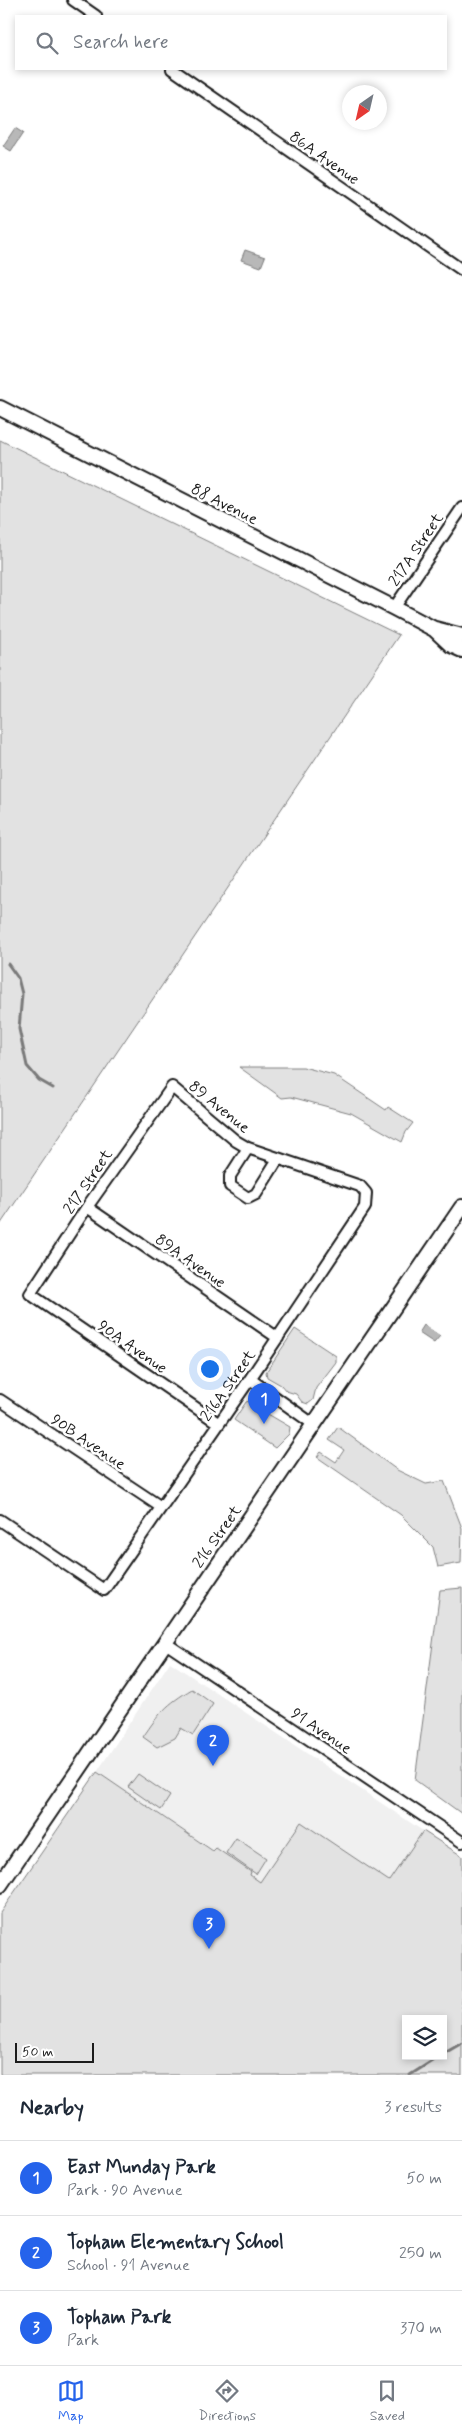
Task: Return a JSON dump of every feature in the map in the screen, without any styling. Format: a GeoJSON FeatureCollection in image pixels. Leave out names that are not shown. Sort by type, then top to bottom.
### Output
{"type":"FeatureCollection","features":[{"type":"Feature","properties":{"kind":"main road","name":"88 Avenue"},"geometry":{"type":"LineString","coordinates":[[0,408],[434,629],[462,636]]}},
{"type":"Feature","properties":{"kind":"main road","name":"88 Avenue"},"geometry":{"type":"LineString","coordinates":[[434,629],[451,645],[462,650]]}},
{"type":"Feature","properties":{"kind":"main road","name":"216 Street"},"geometry":{"type":"LineString","coordinates":[[0,1885],[462,1206]]}},
{"type":"Feature","properties":{"kind":"street"},"geometry":{"type":"LineString","coordinates":[[73,0],[95,15]]}},
{"type":"Feature","properties":{"kind":"street","name":"86A Avenue"},"geometry":{"type":"LineString","coordinates":[[173,70],[462,270]]}},
{"type":"Feature","properties":{"kind":"street","name":"217A Street"},"geometry":{"type":"LineString","coordinates":[[394,608],[462,508]]}},
{"type":"Feature","properties":{"kind":"street","name":"89 Avenue"},"geometry":{"type":"LineString","coordinates":[[172,1087],[236,1141],[248,1148],[360,1186],[366,1194]]}},
{"type":"Feature","properties":{"kind":"street","name":"217 Street"},"geometry":{"type":"LineString","coordinates":[[30,1294],[87,1207],[172,1087]]}},
{"type":"Feature","properties":{"kind":"street","name":"89 Avenue"},"geometry":{"type":"LineString","coordinates":[[248,1148],[230,1176],[230,1186],[248,1198],[256,1194],[278,1158]]}},
{"type":"Feature","properties":{"kind":"street","name":"216A Street"},"geometry":{"type":"LineString","coordinates":[[0,1520],[104,1590],[250,1380],[365,1207],[366,1194]]}},
{"type":"Feature","properties":{"kind":"street","name":"89A Avenue"},"geometry":{"type":"LineString","coordinates":[[87,1207],[278,1338]]}},
{"type":"Feature","properties":{"kind":"street","name":"90A Avenue"},"geometry":{"type":"LineString","coordinates":[[30,1294],[218,1424]]}},
{"type":"Feature","properties":{"kind":"street"},"geometry":{"type":"LineString","coordinates":[[250,1380],[313,1424]]}},
{"type":"Feature","properties":{"kind":"street","name":"90B Avenue"},"geometry":{"type":"LineString","coordinates":[[0,1400],[161,1507]]}},
{"type":"Feature","properties":{"kind":"street","name":"91 Avenue"},"geometry":{"type":"LineString","coordinates":[[164,1642],[462,1842]]}},
{"type":"Feature","properties":{"kind":"shaded area"},"geometry":{"type":"Polygon","coordinates":[[[15,128],[23,133],[11,151],[3,146],[15,128]]]}},
{"type":"Feature","properties":{"kind":"shaded area"},"geometry":{"type":"Polygon","coordinates":[[[245,250],[265,257],[261,267],[241,260],[245,250]]]}},
{"type":"Feature","properties":{"kind":"shaded area"},"geometry":{"type":"Polygon","coordinates":[[[0,440],[399,635],[0,1225],[0,440]]]}},
{"type":"Feature","properties":{"kind":"shaded area"},"geometry":{"type":"Polygon","coordinates":[[[239,1067],[303,1067],[334,1075],[386,1110],[388,1107],[413,1123],[406,1132],[402,1142],[351,1113],[291,1097],[282,1098],[239,1067]]]}},
{"type":"Feature","properties":{"kind":"shaded area"},"geometry":{"type":"Polygon","coordinates":[[[424,1325],[440,1336],[434,1343],[419,1333],[424,1325]]]}},
{"type":"Feature","properties":{"kind":"shaded area"},"geometry":{"type":"Polygon","coordinates":[[[295,1329],[336,1356],[336,1362],[316,1388],[313,1400],[308,1404],[302,1402],[296,1394],[286,1391],[281,1385],[267,1377],[266,1372],[295,1329]]]}},
{"type":"Feature","properties":{"kind":"shaded area"},"geometry":{"type":"Polygon","coordinates":[[[252,1400],[261,1410],[290,1427],[289,1434],[275,1448],[234,1420],[246,1402],[252,1400]]]}},
{"type":"Feature","properties":{"kind":"shaded area"},"geometry":{"type":"Polygon","coordinates":[[[338,1427],[397,1470],[426,1484],[444,1481],[462,1528],[461,1563],[438,1567],[433,1547],[401,1515],[317,1457],[321,1452],[336,1462],[344,1450],[329,1440],[338,1427]]]}},
{"type":"Feature","properties":{"kind":"shaded area"},"geometry":{"type":"Polygon","coordinates":[[[462,1588],[462,1814],[415,1780],[440,1590],[462,1588]]]}},
{"type":"Feature","properties":{"kind":"shaded area"},"geometry":{"type":"Polygon","coordinates":[[[170,1662],[423,1831],[390,1881],[260,1882],[97,1772],[170,1662]]]}},
{"type":"Feature","properties":{"kind":"shaded area"},"geometry":{"type":"Polygon","coordinates":[[[192,1689],[213,1704],[193,1735],[181,1728],[175,1738],[157,1747],[143,1737],[164,1710],[176,1699],[192,1689]]]}},
{"type":"Feature","properties":{"kind":"shaded area"},"geometry":{"type":"Polygon","coordinates":[[[97,1772],[213,1851],[216,1848],[251,1872],[250,1875],[260,1882],[301,1822],[389,1881],[423,1831],[462,1856],[462,2075],[0,2075],[0,1913],[97,1772]]]}},
{"type":"Feature","properties":{"kind":"shaded area"},"geometry":{"type":"Polygon","coordinates":[[[138,1774],[170,1796],[161,1810],[128,1787],[138,1774]]]}},
{"type":"Feature","properties":{"kind":"shaded area"},"geometry":{"type":"Polygon","coordinates":[[[236,1838],[266,1858],[256,1874],[226,1853],[236,1838]]]}},
{"type":"Feature","properties":{"kind":"waterway"},"geometry":{"type":"LineString","coordinates":[[8,964],[18,978],[22,994],[19,1029],[27,1066],[39,1080],[53,1088]]}},
{"type":"Feature","properties":{"kind":"waterway"},"geometry":{"type":"LineString","coordinates":[[447,2052],[462,2043]]}},
{"type":"Feature","properties":{"kind":"waterway"},"geometry":{"type":"LineString","coordinates":[[410,2075],[434,2060]]}},
{"type":"Feature","properties":{"kind":"place","name":"East Munday Park"},"geometry":{"type":"Point","coordinates":[264,1424]}},
{"type":"Feature","properties":{"kind":"place","name":"Topham Elementary School"},"geometry":{"type":"Point","coordinates":[213,1766]}},
{"type":"Feature","properties":{"kind":"place","name":"Topham Park"},"geometry":{"type":"Point","coordinates":[209,1949]}}]}
